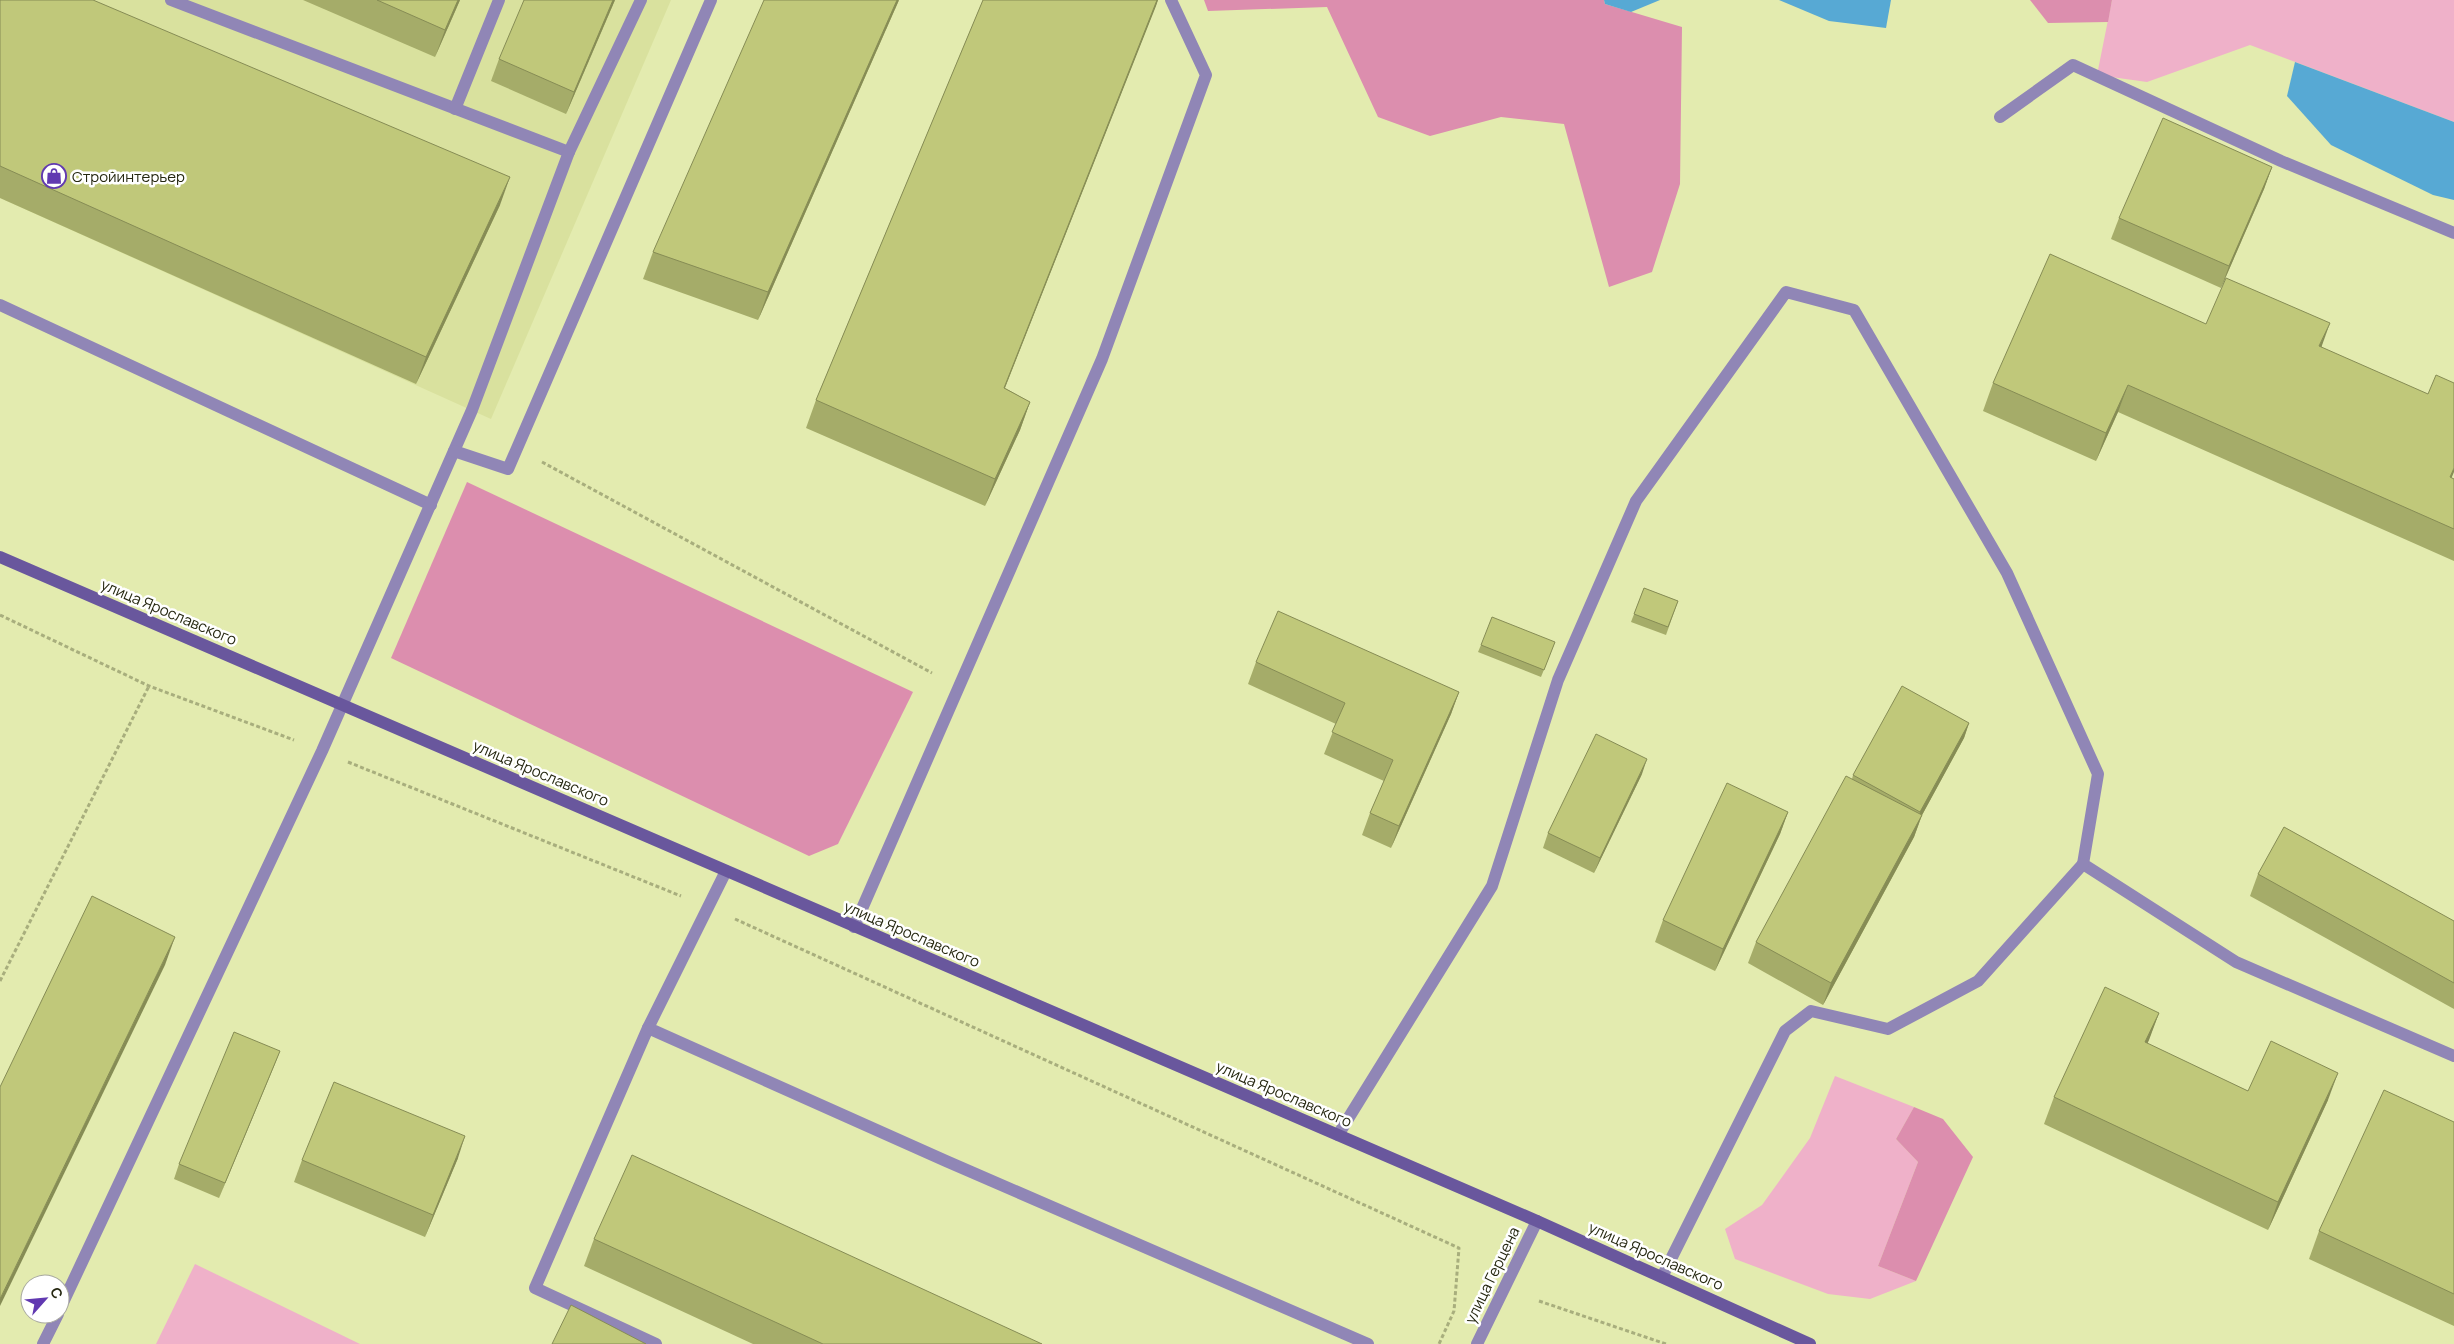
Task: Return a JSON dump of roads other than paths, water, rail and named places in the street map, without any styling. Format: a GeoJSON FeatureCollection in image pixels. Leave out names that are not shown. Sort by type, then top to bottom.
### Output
{"type":"FeatureCollection","features":[{"type":"Feature","properties":{"kind":"street"},"geometry":{"type":"LineString","coordinates":[[171,0],[569,152]]}},
{"type":"Feature","properties":{"kind":"street"},"geometry":{"type":"LineString","coordinates":[[456,109],[500,0]]}},
{"type":"Feature","properties":{"kind":"street"},"geometry":{"type":"LineString","coordinates":[[70,1288],[322,751],[472,410],[569,152],[641,0]]}},
{"type":"Feature","properties":{"kind":"street"},"geometry":{"type":"LineString","coordinates":[[454,451],[508,469],[711,0]]}},
{"type":"Feature","properties":{"kind":"street"},"geometry":{"type":"LineString","coordinates":[[854,927],[1102,359],[1206,76],[1171,0]]}},
{"type":"Feature","properties":{"kind":"street"},"geometry":{"type":"LineString","coordinates":[[2000,117],[2073,65],[2281,162],[2454,233]]}},
{"type":"Feature","properties":{"kind":"street"},"geometry":{"type":"LineString","coordinates":[[1338,1135],[1492,886],[1558,680],[1636,501],[1786,292],[1854,310],[2007,573],[2098,774],[2083,864],[1978,981],[1888,1029],[1811,1010],[1785,1031],[1662,1277]]}},
{"type":"Feature","properties":{"kind":"street"},"geometry":{"type":"LineString","coordinates":[[0,306],[431,505]]}},
{"type":"Feature","properties":{"kind":"street","name":"улица Ярославского"},"geometry":{"type":"LineString","coordinates":[[0,557],[1537,1221],[1810,1344]]}},
{"type":"Feature","properties":{"kind":"street"},"geometry":{"type":"LineString","coordinates":[[2083,864],[2236,962],[2454,1056]]}},
{"type":"Feature","properties":{"kind":"street"},"geometry":{"type":"LineString","coordinates":[[656,1344],[535,1288],[648,1028],[726,871]]}},
{"type":"Feature","properties":{"kind":"street"},"geometry":{"type":"LineString","coordinates":[[648,1028],[946,1161],[1368,1344]]}},
{"type":"Feature","properties":{"kind":"street","name":"улица Герцена"},"geometry":{"type":"LineString","coordinates":[[1477,1344],[1537,1221]]}},
{"type":"Feature","properties":{"kind":"street"},"geometry":{"type":"LineString","coordinates":[[44,1344],[53,1324]]}},
{"type":"Feature","properties":{"kind":"water"},"geometry":{"type":"Polygon","coordinates":[[[1604,0],[1660,0],[1631,12],[1605,4],[1604,0]]]}},
{"type":"Feature","properties":{"kind":"water"},"geometry":{"type":"Polygon","coordinates":[[[1779,0],[1891,0],[1886,28],[1829,21],[1779,0]]]}},
{"type":"Feature","properties":{"kind":"water"},"geometry":{"type":"Polygon","coordinates":[[[2295,62],[2454,122],[2454,200],[2433,195],[2331,145],[2287,96],[2295,62]]]}},
{"type":"Feature","properties":{"kind":"place","name":"Стройинтерьер"},"geometry":{"type":"Point","coordinates":[54,176]}}]}
